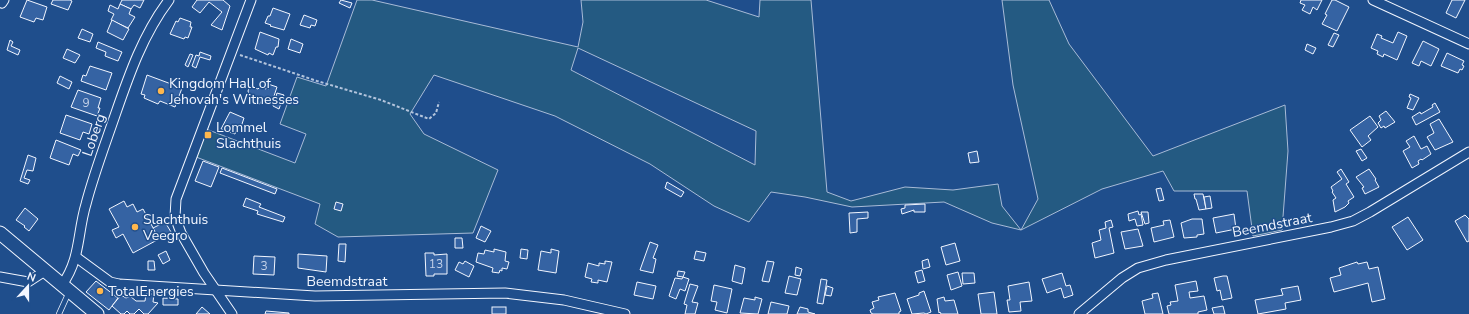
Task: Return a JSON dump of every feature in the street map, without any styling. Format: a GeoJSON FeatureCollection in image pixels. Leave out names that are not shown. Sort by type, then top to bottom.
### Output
{"type":"FeatureCollection","features":[{"type":"Feature","properties":{"kind":"main road"},"geometry":{"type":"LineString","coordinates":[[0,234],[97,314]]}},
{"type":"Feature","properties":{"kind":"street"},"geometry":{"type":"LineString","coordinates":[[0,2],[2,3],[4,0]]}},
{"type":"Feature","properties":{"kind":"street","name":"Loberg"},"geometry":{"type":"LineString","coordinates":[[66,288],[76,257],[82,215],[89,191],[126,86],[139,51],[152,24],[169,0]]}},
{"type":"Feature","properties":{"kind":"street"},"geometry":{"type":"LineString","coordinates":[[232,314],[181,233],[177,224],[175,209],[176,199],[251,0]]}},
{"type":"Feature","properties":{"kind":"street"},"geometry":{"type":"LineString","coordinates":[[1373,0],[1469,44]]}},
{"type":"Feature","properties":{"kind":"street","name":"Beemdstraat"},"geometry":{"type":"LineString","coordinates":[[1079,314],[1122,278],[1138,268],[1166,260],[1331,228],[1353,221],[1469,152]]}},
{"type":"Feature","properties":{"kind":"street","name":"Beemdstraat"},"geometry":{"type":"LineString","coordinates":[[76,257],[110,282],[119,284],[315,296],[505,293],[564,300],[625,314]]}},
{"type":"Feature","properties":{"kind":"street"},"geometry":{"type":"LineString","coordinates":[[0,277],[28,282],[45,271]]}},
{"type":"Feature","properties":{"kind":"lane"},"geometry":{"type":"LineString","coordinates":[[59,314],[66,288]]}},
{"type":"Feature","properties":{"kind":"path"},"geometry":{"type":"LineString","coordinates":[[232,52],[317,81],[381,100],[429,119],[436,113],[439,102]]}},
{"type":"Feature","properties":{"kind":"shaded area"},"geometry":{"type":"Polygon","coordinates":[[[357,0],[372,0],[578,47],[583,22],[581,0],[706,0],[759,17],[760,0],[811,0],[827,192],[851,201],[905,187],[953,190],[998,184],[1002,206],[1021,230],[992,223],[944,202],[852,207],[805,197],[771,192],[749,222],[714,206],[650,164],[555,116],[434,75],[410,114],[424,134],[498,170],[473,233],[338,237],[315,224],[320,204],[196,157],[206,129],[295,163],[306,134],[280,124],[297,77],[326,86],[357,0]],[[578,48],[571,70],[755,165],[756,131],[578,48]]]}},
{"type":"Feature","properties":{"kind":"shaded area"},"geometry":{"type":"Polygon","coordinates":[[[1002,0],[1049,0],[1069,44],[1153,156],[1285,105],[1288,151],[1282,230],[1253,236],[1247,191],[1174,191],[1163,171],[1102,189],[1021,230],[1038,199],[1013,85],[1002,0]]]}},
{"type":"Feature","properties":{"kind":"building"},"geometry":{"type":"Polygon","coordinates":[[[27,0],[47,7],[43,20],[36,18],[34,22],[20,17],[27,0]]]}},
{"type":"Feature","properties":{"kind":"building"},"geometry":{"type":"Polygon","coordinates":[[[53,0],[72,1],[68,10],[51,4],[53,0]]]}},
{"type":"Feature","properties":{"kind":"building"},"geometry":{"type":"Polygon","coordinates":[[[122,0],[144,0],[140,8],[134,5],[131,9],[120,4],[122,0]]]}},
{"type":"Feature","properties":{"kind":"building"},"geometry":{"type":"Polygon","coordinates":[[[197,0],[223,0],[230,6],[222,30],[211,25],[222,12],[209,2],[200,13],[192,7],[197,0]]]}},
{"type":"Feature","properties":{"kind":"building"},"geometry":{"type":"Polygon","coordinates":[[[341,0],[352,3],[350,8],[339,3],[341,0]]]}},
{"type":"Feature","properties":{"kind":"building"},"geometry":{"type":"Polygon","coordinates":[[[1301,0],[1322,0],[1317,10],[1313,7],[1310,14],[1302,10],[1305,5],[1300,3],[1301,0]]]}},
{"type":"Feature","properties":{"kind":"building"},"geometry":{"type":"Polygon","coordinates":[[[1332,0],[1349,7],[1337,31],[1322,24],[1332,0]]]}},
{"type":"Feature","properties":{"kind":"building"},"geometry":{"type":"Polygon","coordinates":[[[1452,0],[1465,0],[1456,18],[1446,13],[1452,0]]]}},
{"type":"Feature","properties":{"kind":"building"},"geometry":{"type":"Polygon","coordinates":[[[120,4],[131,9],[129,14],[135,17],[128,28],[111,20],[114,14],[108,11],[110,5],[118,9],[120,4]]]}},
{"type":"Feature","properties":{"kind":"building"},"geometry":{"type":"Polygon","coordinates":[[[273,8],[290,14],[284,30],[265,23],[273,8]]]}},
{"type":"Feature","properties":{"kind":"building"},"geometry":{"type":"Polygon","coordinates":[[[304,15],[317,20],[315,26],[311,25],[310,28],[300,25],[304,15]]]}},
{"type":"Feature","properties":{"kind":"building"},"geometry":{"type":"Polygon","coordinates":[[[180,18],[191,22],[190,27],[192,27],[188,38],[185,37],[184,39],[170,34],[176,21],[178,22],[180,18]]]}},
{"type":"Feature","properties":{"kind":"building"},"geometry":{"type":"Polygon","coordinates":[[[112,20],[129,29],[123,40],[107,32],[112,20]]]}},
{"type":"Feature","properties":{"kind":"building"},"geometry":{"type":"Polygon","coordinates":[[[82,29],[93,34],[90,42],[78,38],[82,29]]]}},
{"type":"Feature","properties":{"kind":"building"},"geometry":{"type":"Polygon","coordinates":[[[260,32],[279,39],[278,47],[276,47],[273,55],[269,53],[268,55],[255,49],[260,32]]]}},
{"type":"Feature","properties":{"kind":"building"},"geometry":{"type":"Polygon","coordinates":[[[1398,32],[1407,36],[1397,60],[1384,54],[1383,57],[1377,54],[1378,51],[1371,48],[1377,34],[1382,36],[1381,38],[1393,43],[1398,32]]]}},
{"type":"Feature","properties":{"kind":"building"},"geometry":{"type":"Polygon","coordinates":[[[1334,33],[1339,35],[1333,47],[1328,45],[1334,33]]]}},
{"type":"Feature","properties":{"kind":"building"},"geometry":{"type":"Polygon","coordinates":[[[291,39],[303,44],[300,53],[288,49],[291,39]]]}},
{"type":"Feature","properties":{"kind":"building"},"geometry":{"type":"Polygon","coordinates":[[[10,40],[13,42],[11,46],[20,50],[18,55],[7,50],[10,40]]]}},
{"type":"Feature","properties":{"kind":"building"},"geometry":{"type":"Polygon","coordinates":[[[1423,41],[1439,49],[1431,66],[1421,61],[1419,66],[1412,63],[1423,41]]]}},
{"type":"Feature","properties":{"kind":"building"},"geometry":{"type":"Polygon","coordinates":[[[98,42],[122,52],[118,61],[105,56],[106,52],[96,48],[98,42]]]}},
{"type":"Feature","properties":{"kind":"building"},"geometry":{"type":"Polygon","coordinates":[[[1307,44],[1316,48],[1313,54],[1305,50],[1307,44]]]}},
{"type":"Feature","properties":{"kind":"building"},"geometry":{"type":"Polygon","coordinates":[[[67,49],[80,55],[75,63],[63,58],[67,49]]]}},
{"type":"Feature","properties":{"kind":"building"},"geometry":{"type":"Polygon","coordinates":[[[200,52],[211,56],[210,60],[200,57],[196,68],[192,66],[196,55],[199,56],[200,52]]]}},
{"type":"Feature","properties":{"kind":"building"},"geometry":{"type":"Polygon","coordinates":[[[1447,53],[1464,61],[1462,70],[1460,69],[1458,73],[1441,66],[1447,53]]]}},
{"type":"Feature","properties":{"kind":"building"},"geometry":{"type":"Polygon","coordinates":[[[190,54],[193,55],[188,67],[185,65],[190,54]]]}},
{"type":"Feature","properties":{"kind":"building"},"geometry":{"type":"Polygon","coordinates":[[[90,66],[112,73],[106,90],[81,81],[83,75],[86,76],[90,66]]]}},
{"type":"Feature","properties":{"kind":"building","name":"Kingdom Hall of Jehovah's Witnesses"},"geometry":{"type":"Polygon","coordinates":[[[147,75],[182,88],[175,107],[160,101],[158,104],[144,98],[145,95],[141,94],[147,75]]]}},
{"type":"Feature","properties":{"kind":"building"},"geometry":{"type":"Polygon","coordinates":[[[60,76],[72,82],[69,89],[57,83],[60,76]]]}},
{"type":"Feature","properties":{"kind":"building"},"geometry":{"type":"Polygon","coordinates":[[[268,84],[277,87],[273,99],[270,98],[268,102],[262,99],[260,104],[248,99],[248,91],[250,86],[258,89],[260,87],[269,89],[267,87],[268,84]]]}},
{"type":"Feature","properties":{"kind":"building"},"geometry":{"type":"Polygon","coordinates":[[[78,90],[101,98],[97,116],[71,107],[78,90]]]}},
{"type":"Feature","properties":{"kind":"building"},"geometry":{"type":"Polygon","coordinates":[[[277,93],[284,95],[279,109],[273,106],[277,93]]]}},
{"type":"Feature","properties":{"kind":"building"},"geometry":{"type":"Polygon","coordinates":[[[1410,94],[1419,98],[1413,110],[1407,108],[1411,98],[1409,97],[1410,94]]]}},
{"type":"Feature","properties":{"kind":"building"},"geometry":{"type":"Polygon","coordinates":[[[1435,103],[1440,112],[1416,125],[1412,117],[1433,107],[1432,105],[1435,103]]]}},
{"type":"Feature","properties":{"kind":"building"},"geometry":{"type":"Polygon","coordinates":[[[1386,111],[1395,122],[1385,128],[1384,126],[1381,128],[1378,123],[1381,120],[1379,116],[1386,111]]]}},
{"type":"Feature","properties":{"kind":"building"},"geometry":{"type":"Polygon","coordinates":[[[230,112],[244,118],[241,127],[238,126],[235,134],[221,129],[230,112]]]}},
{"type":"Feature","properties":{"kind":"building"},"geometry":{"type":"Polygon","coordinates":[[[66,115],[92,124],[89,134],[83,132],[80,140],[60,133],[66,115]]]}},
{"type":"Feature","properties":{"kind":"building"},"geometry":{"type":"Polygon","coordinates":[[[1370,116],[1378,127],[1368,136],[1371,140],[1362,147],[1350,130],[1370,116]]]}},
{"type":"Feature","properties":{"kind":"building"},"geometry":{"type":"Polygon","coordinates":[[[1439,119],[1453,142],[1435,150],[1427,137],[1434,133],[1430,124],[1439,119]]]}},
{"type":"Feature","properties":{"kind":"building"},"geometry":{"type":"Polygon","coordinates":[[[1414,136],[1421,149],[1427,146],[1431,154],[1418,161],[1419,164],[1412,168],[1403,151],[1410,147],[1406,141],[1414,136]]]}},
{"type":"Feature","properties":{"kind":"building"},"geometry":{"type":"Polygon","coordinates":[[[56,140],[81,150],[78,156],[73,154],[69,165],[50,158],[56,140]]]}},
{"type":"Feature","properties":{"kind":"building"},"geometry":{"type":"Polygon","coordinates":[[[1361,149],[1367,158],[1362,161],[1356,151],[1361,149]]]}},
{"type":"Feature","properties":{"kind":"building"},"geometry":{"type":"Polygon","coordinates":[[[977,151],[979,162],[970,163],[968,153],[977,151]]]}},
{"type":"Feature","properties":{"kind":"building"},"geometry":{"type":"Polygon","coordinates":[[[28,155],[36,158],[33,171],[27,170],[24,178],[30,180],[28,184],[20,181],[28,155]]]}},
{"type":"Feature","properties":{"kind":"building"},"geometry":{"type":"Polygon","coordinates":[[[203,161],[219,167],[211,187],[195,181],[203,161]]]}},
{"type":"Feature","properties":{"kind":"building"},"geometry":{"type":"Polygon","coordinates":[[[222,168],[277,189],[275,194],[220,173],[222,168]]]}},
{"type":"Feature","properties":{"kind":"building"},"geometry":{"type":"Polygon","coordinates":[[[1341,169],[1349,182],[1346,184],[1354,197],[1348,201],[1349,203],[1345,207],[1335,212],[1333,200],[1336,198],[1331,187],[1342,179],[1337,172],[1341,169]]]}},
{"type":"Feature","properties":{"kind":"building"},"geometry":{"type":"Polygon","coordinates":[[[1369,169],[1376,179],[1375,180],[1379,187],[1365,194],[1362,188],[1364,187],[1356,177],[1369,169]]]}},
{"type":"Feature","properties":{"kind":"building"},"geometry":{"type":"Polygon","coordinates":[[[667,182],[684,192],[681,197],[665,188],[667,182]]]}},
{"type":"Feature","properties":{"kind":"building"},"geometry":{"type":"Polygon","coordinates":[[[1161,188],[1164,200],[1159,201],[1156,189],[1161,188]]]}},
{"type":"Feature","properties":{"kind":"building"},"geometry":{"type":"Polygon","coordinates":[[[1194,194],[1203,194],[1206,209],[1199,210],[1194,194]]]}},
{"type":"Feature","properties":{"kind":"building"},"geometry":{"type":"Polygon","coordinates":[[[1210,196],[1212,208],[1206,209],[1204,197],[1210,196]]]}},
{"type":"Feature","properties":{"kind":"building"},"geometry":{"type":"Polygon","coordinates":[[[246,198],[261,204],[259,207],[285,217],[283,222],[257,214],[258,211],[243,206],[246,198]]]}},
{"type":"Feature","properties":{"kind":"building","name":"Slachthuis Veegro"},"geometry":{"type":"Polygon","coordinates":[[[124,201],[127,207],[133,204],[137,212],[143,209],[159,239],[133,253],[123,234],[116,238],[112,230],[119,227],[109,209],[124,201]]]}},
{"type":"Feature","properties":{"kind":"building"},"geometry":{"type":"Polygon","coordinates":[[[336,202],[343,204],[341,211],[334,209],[336,202]]]}},
{"type":"Feature","properties":{"kind":"building"},"geometry":{"type":"Polygon","coordinates":[[[925,204],[925,212],[914,212],[914,210],[902,214],[901,209],[905,208],[905,205],[925,204]]]}},
{"type":"Feature","properties":{"kind":"building"},"geometry":{"type":"Polygon","coordinates":[[[25,208],[38,219],[29,231],[24,227],[25,226],[16,220],[25,208]]]}},
{"type":"Feature","properties":{"kind":"building"},"geometry":{"type":"Polygon","coordinates":[[[1138,211],[1139,215],[1141,214],[1143,225],[1137,226],[1135,219],[1129,221],[1128,214],[1138,211]]]}},
{"type":"Feature","properties":{"kind":"building"},"geometry":{"type":"Polygon","coordinates":[[[868,212],[868,218],[857,219],[857,232],[850,233],[849,213],[868,212]]]}},
{"type":"Feature","properties":{"kind":"building"},"geometry":{"type":"Polygon","coordinates":[[[1141,212],[1148,212],[1149,223],[1145,224],[1141,212]]]}},
{"type":"Feature","properties":{"kind":"building"},"geometry":{"type":"Polygon","coordinates":[[[1234,214],[1236,229],[1216,233],[1213,218],[1234,214]]]}},
{"type":"Feature","properties":{"kind":"building"},"geometry":{"type":"Polygon","coordinates":[[[1465,215],[1469,219],[1469,241],[1467,242],[1455,221],[1465,215]]]}},
{"type":"Feature","properties":{"kind":"building"},"geometry":{"type":"Polygon","coordinates":[[[1408,217],[1423,240],[1407,250],[1392,227],[1408,217]]]}},
{"type":"Feature","properties":{"kind":"building"},"geometry":{"type":"Polygon","coordinates":[[[1192,219],[1202,219],[1204,234],[1197,235],[1197,237],[1184,238],[1181,223],[1192,219]]]}},
{"type":"Feature","properties":{"kind":"building"},"geometry":{"type":"Polygon","coordinates":[[[1111,220],[1113,227],[1109,228],[1114,253],[1095,258],[1092,243],[1101,240],[1099,230],[1106,228],[1105,222],[1111,220]]]}},
{"type":"Feature","properties":{"kind":"building"},"geometry":{"type":"Polygon","coordinates":[[[1170,220],[1174,237],[1154,242],[1151,228],[1164,225],[1163,221],[1170,220]]]}},
{"type":"Feature","properties":{"kind":"building"},"geometry":{"type":"Polygon","coordinates":[[[165,222],[171,232],[159,239],[153,228],[165,222]]]}},
{"type":"Feature","properties":{"kind":"building"},"geometry":{"type":"Polygon","coordinates":[[[481,226],[491,231],[485,242],[476,238],[481,226]]]}},
{"type":"Feature","properties":{"kind":"building"},"geometry":{"type":"Polygon","coordinates":[[[1138,229],[1143,246],[1125,249],[1121,232],[1138,229]]]}},
{"type":"Feature","properties":{"kind":"building"},"geometry":{"type":"Polygon","coordinates":[[[455,238],[462,238],[463,248],[455,248],[455,238]]]}},
{"type":"Feature","properties":{"kind":"building"},"geometry":{"type":"Polygon","coordinates":[[[650,242],[658,245],[653,258],[656,259],[653,273],[640,270],[650,242]]]}},
{"type":"Feature","properties":{"kind":"building"},"geometry":{"type":"Polygon","coordinates":[[[955,243],[960,261],[946,265],[941,247],[955,243]]]}},
{"type":"Feature","properties":{"kind":"building"},"geometry":{"type":"Polygon","coordinates":[[[339,244],[346,244],[345,262],[338,261],[339,244]]]}},
{"type":"Feature","properties":{"kind":"building"},"geometry":{"type":"Polygon","coordinates":[[[494,249],[506,252],[505,261],[509,262],[507,269],[502,268],[502,271],[500,270],[499,273],[492,272],[493,268],[476,262],[478,253],[484,254],[485,250],[494,252],[494,249]]]}},
{"type":"Feature","properties":{"kind":"building"},"geometry":{"type":"Polygon","coordinates":[[[521,249],[528,250],[527,259],[520,258],[521,249]]]}},
{"type":"Feature","properties":{"kind":"building"},"geometry":{"type":"Polygon","coordinates":[[[551,249],[559,251],[556,273],[538,270],[541,251],[551,253],[551,249]]]}},
{"type":"Feature","properties":{"kind":"building"},"geometry":{"type":"Polygon","coordinates":[[[166,251],[170,260],[163,264],[158,255],[166,251]]]}},
{"type":"Feature","properties":{"kind":"building"},"geometry":{"type":"Polygon","coordinates":[[[696,251],[706,253],[704,261],[694,259],[696,251]]]}},
{"type":"Feature","properties":{"kind":"building"},"geometry":{"type":"Polygon","coordinates":[[[425,253],[434,253],[434,255],[447,254],[447,274],[434,274],[434,276],[426,276],[425,253]]]}},
{"type":"Feature","properties":{"kind":"building"},"geometry":{"type":"Polygon","coordinates":[[[298,254],[327,256],[326,272],[298,268],[298,254]]]}},
{"type":"Feature","properties":{"kind":"building"},"geometry":{"type":"Polygon","coordinates":[[[254,256],[275,257],[274,275],[253,274],[254,256]]]}},
{"type":"Feature","properties":{"kind":"building"},"geometry":{"type":"Polygon","coordinates":[[[928,259],[930,267],[923,269],[922,261],[928,259]]]}},
{"type":"Feature","properties":{"kind":"building"},"geometry":{"type":"Polygon","coordinates":[[[148,261],[154,261],[155,270],[148,270],[148,261]]]}},
{"type":"Feature","properties":{"kind":"building"},"geometry":{"type":"Polygon","coordinates":[[[465,261],[474,266],[469,277],[455,270],[459,262],[463,264],[465,261]]]}},
{"type":"Feature","properties":{"kind":"building"},"geometry":{"type":"Polygon","coordinates":[[[605,261],[612,262],[607,282],[598,280],[598,283],[591,282],[592,279],[585,277],[588,263],[599,266],[599,263],[605,264],[605,261]]]}},
{"type":"Feature","properties":{"kind":"building"},"geometry":{"type":"Polygon","coordinates":[[[767,261],[774,262],[769,282],[762,281],[767,261]]]}},
{"type":"Feature","properties":{"kind":"building"},"geometry":{"type":"Polygon","coordinates":[[[1357,262],[1358,264],[1367,262],[1369,269],[1378,267],[1385,299],[1372,302],[1368,283],[1334,292],[1330,278],[1341,275],[1339,268],[1357,262]]]}},
{"type":"Feature","properties":{"kind":"building"},"geometry":{"type":"Polygon","coordinates":[[[735,265],[745,268],[742,284],[732,281],[735,265]]]}},
{"type":"Feature","properties":{"kind":"building"},"geometry":{"type":"Polygon","coordinates":[[[796,267],[802,269],[800,276],[795,275],[796,267]]]}},
{"type":"Feature","properties":{"kind":"building"},"geometry":{"type":"Polygon","coordinates":[[[922,270],[925,281],[918,283],[915,272],[922,270]]]}},
{"type":"Feature","properties":{"kind":"building"},"geometry":{"type":"Polygon","coordinates":[[[678,271],[685,272],[683,277],[677,276],[678,271]]]}},
{"type":"Feature","properties":{"kind":"building"},"geometry":{"type":"Polygon","coordinates":[[[958,272],[962,286],[951,290],[947,275],[958,272]]]}},
{"type":"Feature","properties":{"kind":"building"},"geometry":{"type":"Polygon","coordinates":[[[962,273],[974,273],[975,283],[963,284],[962,273]]]}},
{"type":"Feature","properties":{"kind":"building"},"geometry":{"type":"Polygon","coordinates":[[[1062,273],[1066,286],[1070,285],[1073,295],[1064,298],[1061,288],[1047,293],[1042,279],[1062,273]]]}},
{"type":"Feature","properties":{"kind":"building"},"geometry":{"type":"Polygon","coordinates":[[[789,276],[801,279],[797,295],[785,293],[789,276]]]}},
{"type":"Feature","properties":{"kind":"building"},"geometry":{"type":"Polygon","coordinates":[[[1227,276],[1232,298],[1222,300],[1220,290],[1217,291],[1214,278],[1227,276]]]}},
{"type":"Feature","properties":{"kind":"building"},"geometry":{"type":"Polygon","coordinates":[[[683,277],[689,279],[685,291],[680,289],[676,299],[669,296],[675,278],[682,279],[683,277]]]}},
{"type":"Feature","properties":{"kind":"building"},"geometry":{"type":"Polygon","coordinates":[[[821,279],[827,280],[823,304],[817,303],[821,279]]]}},
{"type":"Feature","properties":{"kind":"building"},"geometry":{"type":"Polygon","coordinates":[[[96,281],[118,298],[109,310],[86,292],[96,281]]]}},
{"type":"Feature","properties":{"kind":"building"},"geometry":{"type":"Polygon","coordinates":[[[1196,281],[1198,291],[1189,292],[1190,298],[1204,296],[1207,310],[1198,312],[1198,314],[1169,314],[1167,306],[1171,305],[1170,302],[1178,301],[1175,285],[1196,281]]]}},
{"type":"Feature","properties":{"kind":"building"},"geometry":{"type":"Polygon","coordinates":[[[637,282],[656,286],[653,299],[634,295],[637,282]]]}},
{"type":"Feature","properties":{"kind":"building"},"geometry":{"type":"Polygon","coordinates":[[[1029,282],[1032,301],[1020,302],[1021,311],[1009,312],[1007,300],[1010,300],[1008,286],[1029,282]]]}},
{"type":"Feature","properties":{"kind":"building"},"geometry":{"type":"Polygon","coordinates":[[[690,284],[698,286],[692,302],[698,303],[695,314],[685,314],[687,305],[684,304],[690,284]]]}},
{"type":"Feature","properties":{"kind":"building"},"geometry":{"type":"Polygon","coordinates":[[[714,285],[732,289],[727,313],[715,310],[717,302],[711,301],[714,285]]]}},
{"type":"Feature","properties":{"kind":"building"},"geometry":{"type":"Polygon","coordinates":[[[827,286],[833,288],[831,296],[825,295],[827,286]]]}},
{"type":"Feature","properties":{"kind":"building"},"geometry":{"type":"Polygon","coordinates":[[[1298,286],[1301,300],[1285,303],[1286,309],[1258,314],[1255,300],[1283,295],[1281,289],[1298,286]]]}},
{"type":"Feature","properties":{"kind":"building"},"geometry":{"type":"Polygon","coordinates":[[[924,291],[931,312],[926,314],[912,314],[907,299],[919,295],[919,293],[924,291]]]}},
{"type":"Feature","properties":{"kind":"building"},"geometry":{"type":"Polygon","coordinates":[[[994,292],[997,314],[981,314],[978,294],[994,292]]]}},
{"type":"Feature","properties":{"kind":"building"},"geometry":{"type":"Polygon","coordinates":[[[895,293],[901,311],[899,314],[871,313],[870,310],[874,308],[872,302],[879,300],[878,297],[895,293]]]}},
{"type":"Feature","properties":{"kind":"building"},"geometry":{"type":"Polygon","coordinates":[[[1158,293],[1163,314],[1145,314],[1142,301],[1153,298],[1152,294],[1158,293]]]}},
{"type":"Feature","properties":{"kind":"building"},"geometry":{"type":"Polygon","coordinates":[[[146,294],[154,294],[153,302],[158,303],[148,314],[144,314],[139,309],[134,314],[130,314],[127,311],[124,314],[121,314],[112,306],[121,295],[126,298],[130,296],[136,301],[145,301],[146,294]]]}},
{"type":"Feature","properties":{"kind":"building"},"geometry":{"type":"Polygon","coordinates":[[[755,297],[762,299],[758,314],[740,313],[744,298],[755,300],[755,297]]]}},
{"type":"Feature","properties":{"kind":"building"},"geometry":{"type":"Polygon","coordinates":[[[944,297],[945,301],[954,300],[958,314],[939,313],[937,299],[944,297]]]}},
{"type":"Feature","properties":{"kind":"building"},"geometry":{"type":"Polygon","coordinates":[[[163,298],[178,299],[178,305],[163,305],[163,298]]]}},
{"type":"Feature","properties":{"kind":"building"},"geometry":{"type":"Polygon","coordinates":[[[771,302],[789,306],[787,314],[768,314],[771,302]]]}},
{"type":"Feature","properties":{"kind":"building"},"geometry":{"type":"Polygon","coordinates":[[[1223,306],[1225,314],[1214,314],[1212,308],[1223,306]]]}},
{"type":"Feature","properties":{"kind":"building"},"geometry":{"type":"Polygon","coordinates":[[[202,307],[210,314],[196,314],[202,307]]]}},
{"type":"Feature","properties":{"kind":"building"},"geometry":{"type":"Polygon","coordinates":[[[492,307],[506,307],[506,314],[492,314],[492,307]]]}},
{"type":"Feature","properties":{"kind":"building"},"geometry":{"type":"Polygon","coordinates":[[[800,307],[808,309],[808,312],[815,314],[797,314],[800,307]]]}},
{"type":"Feature","properties":{"kind":"building"},"geometry":{"type":"Polygon","coordinates":[[[266,311],[289,313],[289,314],[265,314],[266,311]]]}},
{"type":"Feature","properties":{"kind":"place","name":"Kingdom Hall of Jehovah's Witnesses"},"geometry":{"type":"Point","coordinates":[161,91]}},
{"type":"Feature","properties":{"kind":"place","name":"Lommel Slachthuis"},"geometry":{"type":"Point","coordinates":[208,135]}},
{"type":"Feature","properties":{"kind":"place","name":"Slachthuis Veegro"},"geometry":{"type":"Point","coordinates":[135,227]}},
{"type":"Feature","properties":{"kind":"place","name":"TotalEnergies"},"geometry":{"type":"Point","coordinates":[100,291]}}]}
